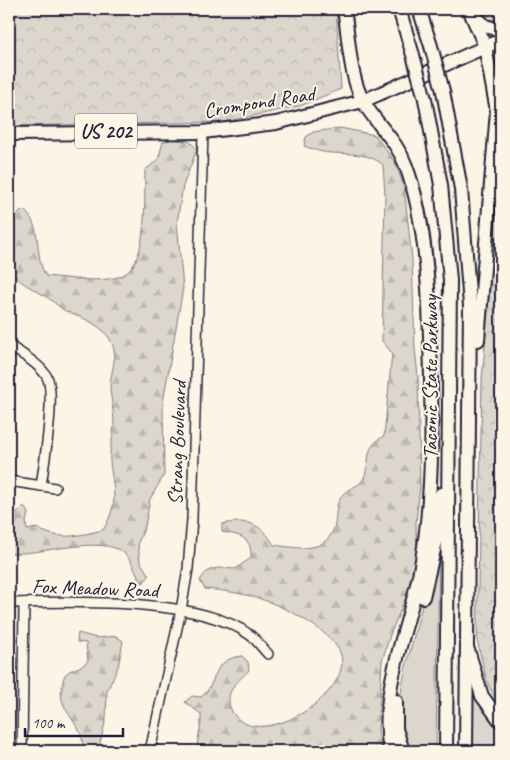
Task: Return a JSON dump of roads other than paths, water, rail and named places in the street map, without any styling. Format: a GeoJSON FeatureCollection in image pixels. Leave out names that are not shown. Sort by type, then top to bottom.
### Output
{"type":"FeatureCollection","features":[{"type":"Feature","properties":{"kind":"highway"},"geometry":{"type":"LineString","coordinates":[[344,9],[357,87],[363,101],[396,145],[411,180],[424,254],[430,320],[430,479],[427,526],[416,589],[388,699],[387,730],[390,751]]}},
{"type":"Feature","properties":{"kind":"highway","name":"Taconic State Parkway"},"geometry":{"type":"LineString","coordinates":[[399,9],[414,55],[425,99],[441,185],[449,256],[450,430],[446,751]]}},
{"type":"Feature","properties":{"kind":"highway","name":"Taconic State Parkway"},"geometry":{"type":"LineString","coordinates":[[419,9],[443,91],[458,165],[466,235],[470,306],[466,751]]}},
{"type":"Feature","properties":{"kind":"highway"},"geometry":{"type":"LineString","coordinates":[[470,9],[482,24],[501,30]]}},
{"type":"Feature","properties":{"kind":"highway"},"geometry":{"type":"LineString","coordinates":[[469,403],[476,391],[480,310],[496,127],[495,95],[485,46],[470,9]]}},
{"type":"Feature","properties":{"kind":"highway","name":"Crompond Road"},"geometry":{"type":"LineString","coordinates":[[9,134],[204,132],[276,123],[363,101],[501,40]]}},
{"type":"Feature","properties":{"kind":"highway"},"geometry":{"type":"LineString","coordinates":[[403,751],[396,729],[396,699],[434,549],[441,500],[442,459],[450,430]]}},
{"type":"Feature","properties":{"kind":"highway"},"geometry":{"type":"LineString","coordinates":[[466,644],[482,696],[501,722]]}},
{"type":"Feature","properties":{"kind":"street","name":"Strang Boulevard"},"geometry":{"type":"LineString","coordinates":[[150,751],[181,610],[188,569],[192,520],[204,132]]}},
{"type":"Feature","properties":{"kind":"street"},"geometry":{"type":"LineString","coordinates":[[9,345],[39,367],[47,375],[50,383],[50,404],[41,486]]}},
{"type":"Feature","properties":{"kind":"street"},"geometry":{"type":"LineString","coordinates":[[9,481],[55,488]]}},
{"type":"Feature","properties":{"kind":"street","name":"Fox Meadow Road"},"geometry":{"type":"LineString","coordinates":[[9,603],[99,604],[181,610],[220,620],[240,629],[250,635],[268,654]]}},
{"type":"Feature","properties":{"kind":"street"},"geometry":{"type":"LineString","coordinates":[[22,751],[24,603]]}}]}
